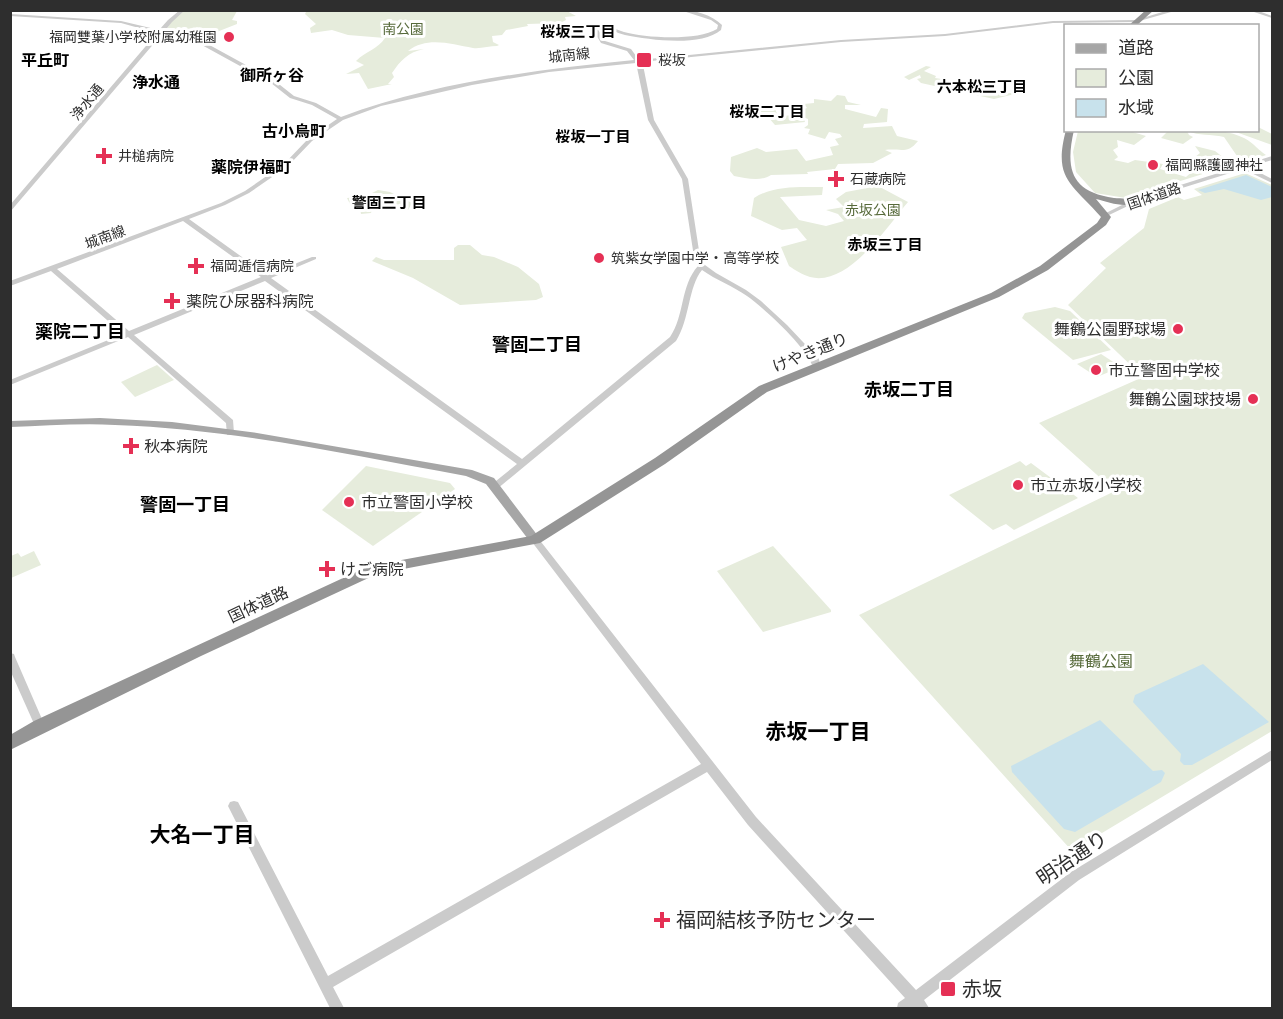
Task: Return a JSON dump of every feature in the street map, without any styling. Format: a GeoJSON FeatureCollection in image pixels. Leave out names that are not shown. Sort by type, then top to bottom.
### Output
{"type":"FeatureCollection","features":[{"type":"Feature","properties":{"kind":"highway"},"geometry":{"type":"LineString","coordinates":[[1133,23],[1151,10]]}},
{"type":"Feature","properties":{"kind":"highway"},"geometry":{"type":"LineString","coordinates":[[1070,132],[1063,158],[1064,166],[1068,174],[1105,215]]}},
{"type":"Feature","properties":{"kind":"highway"},"geometry":{"type":"LineString","coordinates":[[1087,194],[1114,201],[1132,202]]}},
{"type":"Feature","properties":{"kind":"highway","name":"けやき通り"},"geometry":{"type":"LineString","coordinates":[[535,540],[660,461],[763,389],[995,295],[1044,268],[1101,225],[1105,215]]}},
{"type":"Feature","properties":{"kind":"highway","name":"国体道路"},"geometry":{"type":"LineString","coordinates":[[10,743],[40,726],[374,570],[535,540]]}},
{"type":"Feature","properties":{"kind":"main road"},"geometry":{"type":"LineString","coordinates":[[10,424],[127,422],[344,450],[468,473],[483,477],[494,487],[535,540]]}},
{"type":"Feature","properties":{"kind":"street","name":"浄水通"},"geometry":{"type":"LineString","coordinates":[[10,210],[176,14],[183,10]]}},
{"type":"Feature","properties":{"kind":"street"},"geometry":{"type":"LineString","coordinates":[[682,10],[713,19],[720,25],[719,30],[710,37],[688,38],[628,34],[606,25],[594,27],[603,42],[629,50],[642,72],[651,120],[685,179],[697,257],[702,266],[710,273],[750,295],[767,309],[816,361],[816,366]]}},
{"type":"Feature","properties":{"kind":"street","name":"城南線"},"geometry":{"type":"LineString","coordinates":[[10,284],[186,220],[246,192],[286,165],[315,135],[341,119],[379,105],[472,83],[549,70],[865,39],[945,35],[1053,22],[1133,23],[1176,10]]}},
{"type":"Feature","properties":{"kind":"street"},"geometry":{"type":"LineString","coordinates":[[1250,10],[1272,17]]}},
{"type":"Feature","properties":{"kind":"street"},"geometry":{"type":"LineString","coordinates":[[10,15],[104,20],[210,45],[273,82],[292,97],[314,104],[341,119]]}},
{"type":"Feature","properties":{"kind":"street","name":"国体道路"},"geometry":{"type":"LineString","coordinates":[[1105,215],[1132,202],[1272,158]]}},
{"type":"Feature","properties":{"kind":"street"},"geometry":{"type":"LineString","coordinates":[[1244,167],[1272,182]]}},
{"type":"Feature","properties":{"kind":"street"},"geometry":{"type":"LineString","coordinates":[[186,220],[522,463]]}},
{"type":"Feature","properties":{"kind":"street"},"geometry":{"type":"LineString","coordinates":[[10,383],[314,258]]}},
{"type":"Feature","properties":{"kind":"street"},"geometry":{"type":"LineString","coordinates":[[494,487],[676,336],[695,273],[702,266]]}},
{"type":"Feature","properties":{"kind":"street"},"geometry":{"type":"LineString","coordinates":[[53,269],[230,422],[230,434]]}},
{"type":"Feature","properties":{"kind":"street"},"geometry":{"type":"LineString","coordinates":[[535,540],[752,821],[919,1004]]}},
{"type":"Feature","properties":{"kind":"street"},"geometry":{"type":"LineString","coordinates":[[10,657],[40,726]]}},
{"type":"Feature","properties":{"kind":"street","name":"明治通り"},"geometry":{"type":"LineString","coordinates":[[903,1008],[919,1004],[1075,876],[1272,755]]}},
{"type":"Feature","properties":{"kind":"street"},"geometry":{"type":"LineString","coordinates":[[327,984],[709,765]]}},
{"type":"Feature","properties":{"kind":"street"},"geometry":{"type":"LineString","coordinates":[[234,806],[327,984],[329,994],[337,1008]]}},
{"type":"Feature","properties":{"kind":"green space"},"geometry":{"type":"Polygon","coordinates":[[[235,10],[237,11],[232,20],[237,21],[237,24],[195,39],[192,34],[177,36],[165,32],[170,24],[169,21],[179,11],[235,10]]]}},
{"type":"Feature","properties":{"kind":"green space","name":"南公園"},"geometry":{"type":"Polygon","coordinates":[[[307,10],[565,10],[576,16],[565,17],[566,20],[560,23],[527,24],[528,26],[506,30],[502,35],[492,36],[493,42],[499,45],[497,46],[476,48],[431,42],[415,46],[408,51],[424,49],[413,52],[401,61],[392,73],[394,77],[388,84],[392,84],[368,89],[359,73],[346,74],[364,65],[356,61],[385,38],[348,35],[332,30],[311,33],[310,28],[316,24],[305,14],[307,10]]]}},
{"type":"Feature","properties":{"kind":"green space"},"geometry":{"type":"Polygon","coordinates":[[[926,66],[931,67],[924,71],[936,76],[935,78],[961,82],[968,87],[977,87],[985,93],[1019,93],[994,99],[921,83],[917,79],[921,78],[920,75],[909,80],[904,77],[926,66]]]}},
{"type":"Feature","properties":{"kind":"green space"},"geometry":{"type":"Polygon","coordinates":[[[837,95],[845,96],[848,102],[861,105],[845,105],[845,109],[876,117],[881,108],[888,109],[887,122],[864,124],[863,128],[892,126],[897,136],[918,141],[907,149],[885,150],[892,153],[873,163],[838,164],[835,169],[807,172],[808,174],[771,175],[753,179],[734,176],[730,171],[731,157],[757,148],[766,152],[797,149],[806,161],[833,155],[830,147],[839,145],[835,139],[842,137],[840,134],[829,132],[825,139],[808,134],[810,129],[804,128],[808,125],[808,119],[803,117],[805,122],[775,125],[768,117],[756,117],[756,110],[764,108],[763,103],[773,103],[777,107],[775,109],[778,116],[799,115],[801,117],[801,110],[807,108],[804,104],[814,103],[814,99],[831,101],[837,95]]]}},
{"type":"Feature","properties":{"kind":"green space"},"geometry":{"type":"Polygon","coordinates":[[[1259,128],[1272,134],[1272,145],[1236,132],[1259,132],[1259,128]]]}},
{"type":"Feature","properties":{"kind":"green space","name":"福岡縣護國神社"},"geometry":{"type":"Polygon","coordinates":[[[1078,132],[1132,132],[1146,136],[1134,145],[1117,140],[1118,147],[1113,150],[1118,157],[1114,160],[1128,163],[1135,160],[1163,164],[1160,169],[1186,177],[1202,163],[1194,158],[1200,153],[1195,146],[1215,151],[1224,158],[1218,159],[1219,161],[1233,160],[1237,156],[1224,137],[1190,132],[1235,134],[1251,142],[1266,155],[1233,166],[1216,163],[1222,168],[1126,198],[1095,193],[1076,172],[1073,152],[1078,132]]]}},
{"type":"Feature","properties":{"kind":"green space","name":"福岡縣護國神社"},"geometry":{"type":"Polygon","coordinates":[[[1167,132],[1188,132],[1193,137],[1183,144],[1161,138],[1167,132]]]}},
{"type":"Feature","properties":{"kind":"green space","name":"舞鶴公園"},"geometry":{"type":"Polygon","coordinates":[[[1245,173],[1272,185],[1272,731],[1072,851],[859,615],[1115,491],[1039,423],[1143,377],[1068,305],[1106,268],[1100,263],[1144,228],[1149,209],[1178,197],[1184,200],[1202,195],[1194,189],[1245,173]]]}},
{"type":"Feature","properties":{"kind":"green space","name":"赤坂公園"},"geometry":{"type":"Polygon","coordinates":[[[878,186],[908,202],[877,240],[852,265],[824,278],[807,276],[789,266],[781,247],[807,240],[797,228],[782,230],[751,216],[754,198],[762,194],[787,188],[823,187],[822,195],[780,197],[799,220],[826,226],[844,221],[838,214],[826,210],[844,207],[836,199],[846,192],[878,186]]]}},
{"type":"Feature","properties":{"kind":"green space"},"geometry":{"type":"Polygon","coordinates":[[[378,190],[390,192],[412,203],[408,210],[372,210],[371,213],[361,214],[360,208],[350,204],[347,198],[366,196],[378,190]]]}},
{"type":"Feature","properties":{"kind":"green space"},"geometry":{"type":"Polygon","coordinates":[[[458,245],[470,245],[482,255],[494,257],[518,267],[539,284],[543,297],[536,300],[460,305],[413,278],[372,261],[376,257],[384,260],[454,260],[454,248],[458,245]]]}},
{"type":"Feature","properties":{"kind":"green space"},"geometry":{"type":"Polygon","coordinates":[[[1055,307],[1070,311],[1111,350],[1073,360],[1022,318],[1025,313],[1055,307]]]}},
{"type":"Feature","properties":{"kind":"green space"},"geometry":{"type":"Polygon","coordinates":[[[1101,354],[1121,367],[1097,377],[1077,364],[1101,354]]]}},
{"type":"Feature","properties":{"kind":"green space"},"geometry":{"type":"Polygon","coordinates":[[[157,365],[174,380],[135,397],[121,382],[157,365]]]}},
{"type":"Feature","properties":{"kind":"green space"},"geometry":{"type":"Polygon","coordinates":[[[1020,461],[1026,466],[1031,463],[1078,498],[1014,530],[1006,524],[993,530],[949,495],[1020,461]]]}},
{"type":"Feature","properties":{"kind":"green space"},"geometry":{"type":"Polygon","coordinates":[[[366,466],[450,483],[455,489],[373,546],[322,510],[366,466]]]}},
{"type":"Feature","properties":{"kind":"green space"},"geometry":{"type":"Polygon","coordinates":[[[773,546],[831,612],[763,632],[717,571],[773,546]]]}},
{"type":"Feature","properties":{"kind":"green space"},"geometry":{"type":"Polygon","coordinates":[[[34,551],[41,565],[11,578],[11,556],[18,553],[21,557],[34,551]]]}},
{"type":"Feature","properties":{"kind":"water"},"geometry":{"type":"Polygon","coordinates":[[[1246,175],[1272,187],[1272,197],[1261,200],[1224,189],[1205,193],[1198,190],[1246,175]]]}},
{"type":"Feature","properties":{"kind":"water"},"geometry":{"type":"Polygon","coordinates":[[[1203,664],[1269,722],[1192,765],[1184,765],[1180,761],[1181,754],[1133,702],[1135,695],[1203,664]]]}},
{"type":"Feature","properties":{"kind":"water"},"geometry":{"type":"Polygon","coordinates":[[[1100,720],[1153,771],[1162,770],[1165,773],[1161,782],[1075,832],[1064,829],[1012,772],[1011,766],[1100,720]]]}},
{"type":"Feature","properties":{"kind":"place","name":"福岡雙葉小学校附属幼稚園"},"geometry":{"type":"Point","coordinates":[229,37]}},
{"type":"Feature","properties":{"kind":"place","name":"桜坂"},"geometry":{"type":"Point","coordinates":[644,60]}},
{"type":"Feature","properties":{"kind":"place","name":"井槌病院"},"geometry":{"type":"Point","coordinates":[104,156]}},
{"type":"Feature","properties":{"kind":"place","name":"福岡縣護國神社"},"geometry":{"type":"Point","coordinates":[1153,165]}},
{"type":"Feature","properties":{"kind":"place","name":"石蔵病院"},"geometry":{"type":"Point","coordinates":[836,179]}},
{"type":"Feature","properties":{"kind":"place","name":"筑紫女学園中学・高等学校"},"geometry":{"type":"Point","coordinates":[599,258]}},
{"type":"Feature","properties":{"kind":"place","name":"福岡逓信病院"},"geometry":{"type":"Point","coordinates":[196,266]}},
{"type":"Feature","properties":{"kind":"place","name":"薬院ひ尿器科病院"},"geometry":{"type":"Point","coordinates":[172,301]}},
{"type":"Feature","properties":{"kind":"place","name":"舞鶴公園野球場"},"geometry":{"type":"Point","coordinates":[1178,329]}},
{"type":"Feature","properties":{"kind":"place","name":"市立警固中学校"},"geometry":{"type":"Point","coordinates":[1096,370]}},
{"type":"Feature","properties":{"kind":"place","name":"舞鶴公園球技場"},"geometry":{"type":"Point","coordinates":[1253,399]}},
{"type":"Feature","properties":{"kind":"place","name":"秋本病院"},"geometry":{"type":"Point","coordinates":[131,446]}},
{"type":"Feature","properties":{"kind":"place","name":"市立赤坂小学校"},"geometry":{"type":"Point","coordinates":[1018,485]}},
{"type":"Feature","properties":{"kind":"place","name":"市立警固小学校"},"geometry":{"type":"Point","coordinates":[349,502]}},
{"type":"Feature","properties":{"kind":"place","name":"けご病院"},"geometry":{"type":"Point","coordinates":[327,569]}},
{"type":"Feature","properties":{"kind":"place","name":"福岡結核予防センター"},"geometry":{"type":"Point","coordinates":[662,920]}},
{"type":"Feature","properties":{"kind":"place","name":"赤坂"},"geometry":{"type":"Point","coordinates":[948,989]}},
{"type":"Feature","properties":{"kind":"district","name":"桜坂三丁目"},"geometry":{"type":"Point","coordinates":[578,32]}},
{"type":"Feature","properties":{"kind":"district","name":"平丘町"},"geometry":{"type":"Point","coordinates":[45,60]}},
{"type":"Feature","properties":{"kind":"district","name":"御所ヶ谷"},"geometry":{"type":"Point","coordinates":[272,75]}},
{"type":"Feature","properties":{"kind":"district","name":"浄水通"},"geometry":{"type":"Point","coordinates":[156,82]}},
{"type":"Feature","properties":{"kind":"district","name":"六本松三丁目"},"geometry":{"type":"Point","coordinates":[982,87]}},
{"type":"Feature","properties":{"kind":"district","name":"桜坂二丁目"},"geometry":{"type":"Point","coordinates":[767,112]}},
{"type":"Feature","properties":{"kind":"district","name":"古小烏町"},"geometry":{"type":"Point","coordinates":[294,131]}},
{"type":"Feature","properties":{"kind":"district","name":"桜坂一丁目"},"geometry":{"type":"Point","coordinates":[593,137]}},
{"type":"Feature","properties":{"kind":"district","name":"薬院伊福町"},"geometry":{"type":"Point","coordinates":[251,167]}},
{"type":"Feature","properties":{"kind":"district","name":"警固三丁目"},"geometry":{"type":"Point","coordinates":[389,203]}},
{"type":"Feature","properties":{"kind":"district","name":"赤坂三丁目"},"geometry":{"type":"Point","coordinates":[885,245]}},
{"type":"Feature","properties":{"kind":"district","name":"薬院二丁目"},"geometry":{"type":"Point","coordinates":[80,332]}},
{"type":"Feature","properties":{"kind":"district","name":"警固二丁目"},"geometry":{"type":"Point","coordinates":[537,345]}},
{"type":"Feature","properties":{"kind":"district","name":"赤坂二丁目"},"geometry":{"type":"Point","coordinates":[909,390]}},
{"type":"Feature","properties":{"kind":"district","name":"警固一丁目"},"geometry":{"type":"Point","coordinates":[185,505]}},
{"type":"Feature","properties":{"kind":"district","name":"赤坂一丁目"},"geometry":{"type":"Point","coordinates":[818,732]}},
{"type":"Feature","properties":{"kind":"district","name":"大名一丁目"},"geometry":{"type":"Point","coordinates":[202,835]}}]}
